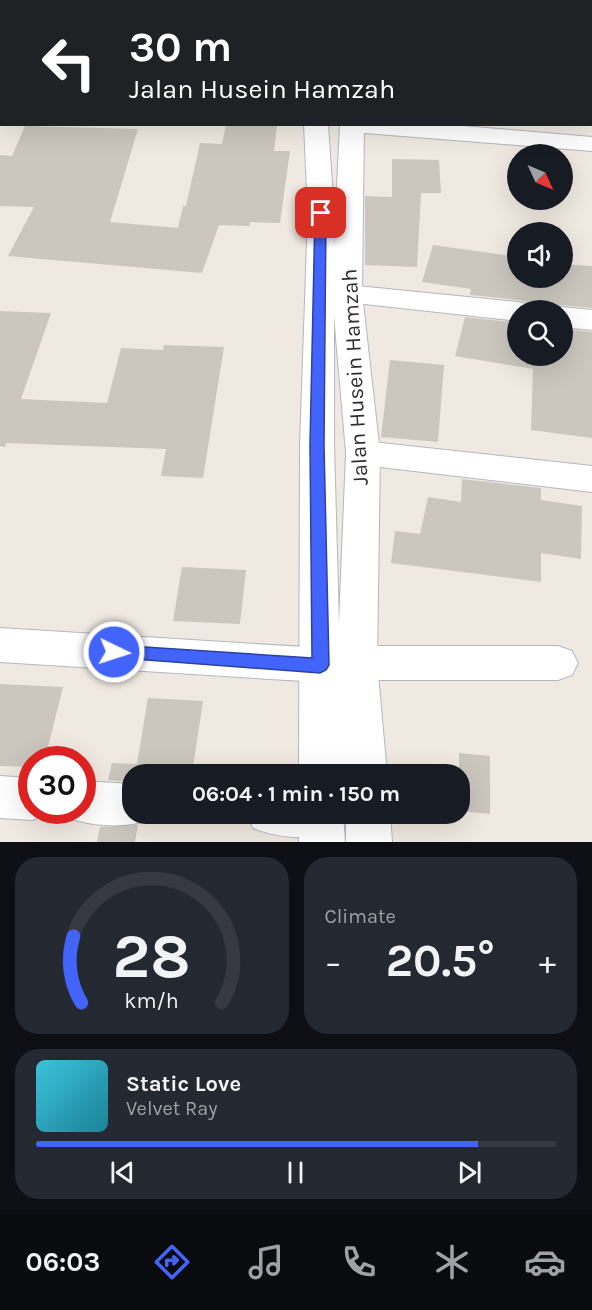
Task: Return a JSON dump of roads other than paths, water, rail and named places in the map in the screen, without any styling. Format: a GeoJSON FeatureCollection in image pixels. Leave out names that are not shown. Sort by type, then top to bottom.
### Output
{"type":"FeatureCollection","features":[{"type":"Feature","properties":{"kind":"street","name":"Jalan Husein Hamzah"},"geometry":{"type":"LineString","coordinates":[[316,126],[347,294],[363,453],[327,764]]}},
{"type":"Feature","properties":{"kind":"street","name":"Jalan Husein Hamzah"},"geometry":{"type":"LineString","coordinates":[[352,126],[334,214],[317,445],[339,664],[363,764]]}},
{"type":"Feature","properties":{"kind":"street"},"geometry":{"type":"LineString","coordinates":[[365,126],[592,144]]}},
{"type":"Feature","properties":{"kind":"street"},"geometry":{"type":"LineString","coordinates":[[347,294],[507,311]]}},
{"type":"Feature","properties":{"kind":"street"},"geometry":{"type":"LineString","coordinates":[[573,318],[592,320]]}},
{"type":"Feature","properties":{"kind":"street"},"geometry":{"type":"LineString","coordinates":[[363,453],[592,479]]}},
{"type":"Feature","properties":{"kind":"street"},"geometry":{"type":"LineString","coordinates":[[0,645],[339,664],[558,663]]}},
{"type":"Feature","properties":{"kind":"street"},"geometry":{"type":"LineString","coordinates":[[0,797],[18,798]]}},
{"type":"Feature","properties":{"kind":"street"},"geometry":{"type":"LineString","coordinates":[[96,803],[122,804]]}},
{"type":"Feature","properties":{"kind":"street"},"geometry":{"type":"LineString","coordinates":[[368,824],[369,842]]}}]}
